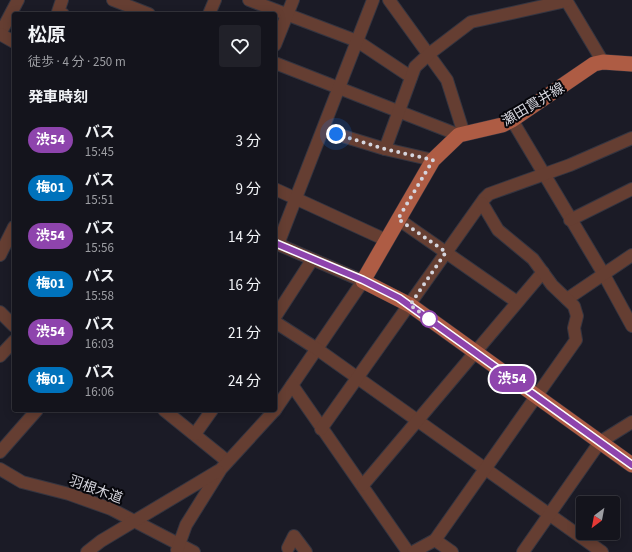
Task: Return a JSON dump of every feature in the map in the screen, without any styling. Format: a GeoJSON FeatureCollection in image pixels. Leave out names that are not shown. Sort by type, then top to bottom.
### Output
{"type":"FeatureCollection","features":[{"type":"Feature","properties":{"kind":"main road","name":"瀬田貫井線"},"geometry":{"type":"LineString","coordinates":[[363,280],[433,160],[462,135],[502,125],[512,120],[594,64],[603,62],[632,64]]}},
{"type":"Feature","properties":{"kind":"main road"},"geometry":{"type":"LineString","coordinates":[[363,280],[410,305],[632,465]]}},
{"type":"Feature","properties":{"kind":"street"},"geometry":{"type":"LineString","coordinates":[[12,41],[0,34],[18,0]]}},
{"type":"Feature","properties":{"kind":"street"},"geometry":{"type":"LineString","coordinates":[[58,12],[62,0]]}},
{"type":"Feature","properties":{"kind":"street"},"geometry":{"type":"LineString","coordinates":[[113,0],[143,12]]}},
{"type":"Feature","properties":{"kind":"street"},"geometry":{"type":"LineString","coordinates":[[210,12],[215,0]]}},
{"type":"Feature","properties":{"kind":"street"},"geometry":{"type":"LineString","coordinates":[[249,0],[357,41],[412,77]]}},
{"type":"Feature","properties":{"kind":"street"},"geometry":{"type":"LineString","coordinates":[[277,40],[293,0]]}},
{"type":"Feature","properties":{"kind":"street"},"geometry":{"type":"LineString","coordinates":[[277,241],[296,198],[373,0]]}},
{"type":"Feature","properties":{"kind":"street"},"geometry":{"type":"LineString","coordinates":[[389,0],[430,54],[447,80],[462,135]]}},
{"type":"Feature","properties":{"kind":"street"},"geometry":{"type":"LineString","coordinates":[[385,149],[416,67],[471,22],[566,1],[603,62]]}},
{"type":"Feature","properties":{"kind":"street"},"geometry":{"type":"LineString","coordinates":[[277,64],[462,135]]}},
{"type":"Feature","properties":{"kind":"street"},"geometry":{"type":"LineString","coordinates":[[512,120],[545,174],[570,220],[603,273],[632,326]]}},
{"type":"Feature","properties":{"kind":"street"},"geometry":{"type":"LineString","coordinates":[[322,130],[385,149],[433,160]]}},
{"type":"Feature","properties":{"kind":"street"},"geometry":{"type":"LineString","coordinates":[[321,428],[489,194],[545,174],[632,138]]}},
{"type":"Feature","properties":{"kind":"street"},"geometry":{"type":"LineString","coordinates":[[277,190],[386,240]]}},
{"type":"Feature","properties":{"kind":"street"},"geometry":{"type":"LineString","coordinates":[[570,220],[632,190]]}},
{"type":"Feature","properties":{"kind":"street"},"geometry":{"type":"LineString","coordinates":[[413,552],[434,540],[576,340],[574,328],[577,316],[574,306],[552,285],[533,259],[498,230],[482,203]]}},
{"type":"Feature","properties":{"kind":"street"},"geometry":{"type":"LineString","coordinates":[[398,219],[517,302]]}},
{"type":"Feature","properties":{"kind":"street"},"geometry":{"type":"LineString","coordinates":[[0,255],[12,231]]}},
{"type":"Feature","properties":{"kind":"street"},"geometry":{"type":"LineString","coordinates":[[277,243],[312,260],[363,280],[277,406]]}},
{"type":"Feature","properties":{"kind":"street"},"geometry":{"type":"LineString","coordinates":[[567,299],[603,273],[632,255]]}},
{"type":"Feature","properties":{"kind":"street"},"geometry":{"type":"LineString","coordinates":[[277,314],[312,260]]}},
{"type":"Feature","properties":{"kind":"street"},"geometry":{"type":"LineString","coordinates":[[363,486],[543,272]]}},
{"type":"Feature","properties":{"kind":"street"},"geometry":{"type":"LineString","coordinates":[[0,312],[12,324]]}},
{"type":"Feature","properties":{"kind":"street"},"geometry":{"type":"LineString","coordinates":[[277,323],[317,349],[602,552]]}},
{"type":"Feature","properties":{"kind":"street"},"geometry":{"type":"LineString","coordinates":[[0,356],[12,343]]}},
{"type":"Feature","properties":{"kind":"street"},"geometry":{"type":"LineString","coordinates":[[292,385],[408,552]]}},
{"type":"Feature","properties":{"kind":"street"},"geometry":{"type":"LineString","coordinates":[[0,452],[35,412]]}},
{"type":"Feature","properties":{"kind":"street"},"geometry":{"type":"LineString","coordinates":[[166,412],[194,434],[224,465]]}},
{"type":"Feature","properties":{"kind":"street"},"geometry":{"type":"LineString","coordinates":[[194,434],[210,412]]}},
{"type":"Feature","properties":{"kind":"street"},"geometry":{"type":"LineString","coordinates":[[178,548],[186,525],[213,480],[224,465],[272,412]]}},
{"type":"Feature","properties":{"kind":"street"},"geometry":{"type":"LineString","coordinates":[[523,552],[600,442],[632,422]]}},
{"type":"Feature","properties":{"kind":"street"},"geometry":{"type":"LineString","coordinates":[[88,552],[101,541],[224,465]]}},
{"type":"Feature","properties":{"kind":"street","name":"羽根木道"},"geometry":{"type":"LineString","coordinates":[[0,469],[22,482],[97,504],[135,521],[178,548],[194,552]]}},
{"type":"Feature","properties":{"kind":"street"},"geometry":{"type":"LineString","coordinates":[[288,548],[294,536],[306,552]]}},
{"type":"Feature","properties":{"kind":"street"},"geometry":{"type":"LineString","coordinates":[[434,540],[452,552]]}},
{"type":"Feature","properties":{"kind":"bus line","name":"渋54"},"geometry":{"type":"LineString","coordinates":[[277,244],[312,260],[363,280],[399,298],[632,465]]}},
{"type":"Feature","properties":{"kind":"route"},"geometry":{"type":"LineString","coordinates":[[336,134],[385,149],[433,160],[398,219],[446,252],[410,305],[432,321],[429,319]]}}]}
